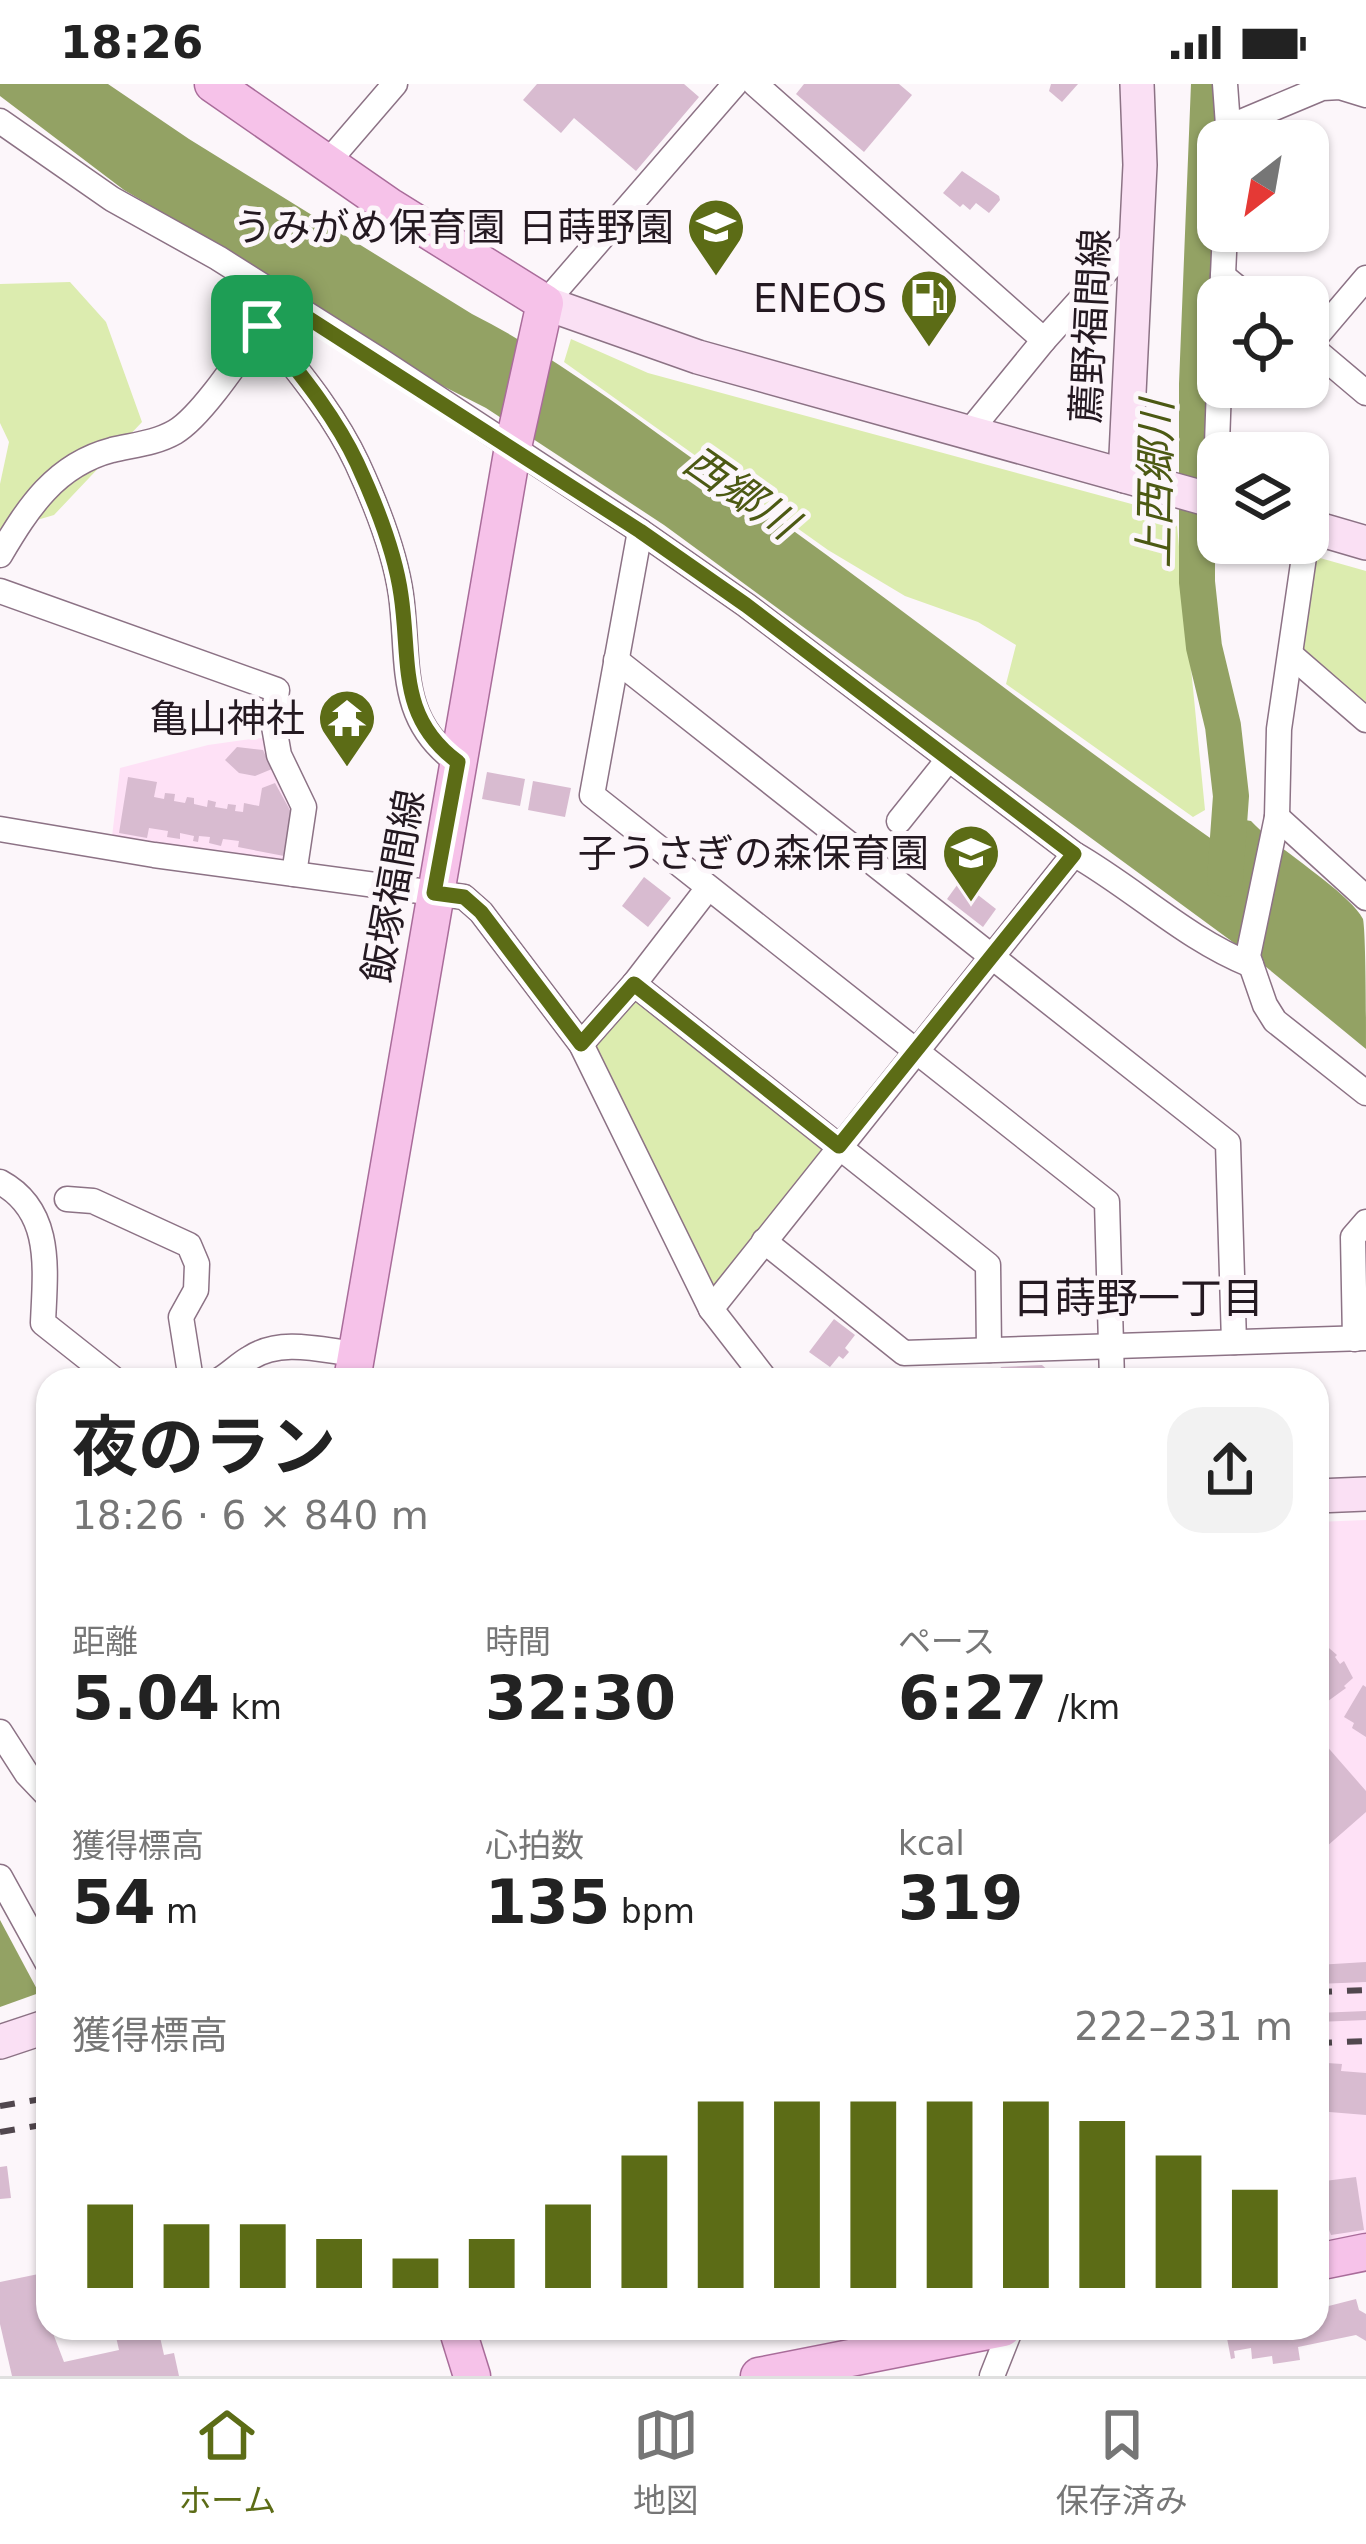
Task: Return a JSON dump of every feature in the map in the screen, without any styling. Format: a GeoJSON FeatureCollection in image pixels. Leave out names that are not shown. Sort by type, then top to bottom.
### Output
{"type":"FeatureCollection","features":[{"type":"Feature","properties":{"kind":"main road"},"geometry":{"type":"LineString","coordinates":[[214,84],[479,265],[545,303]]}},
{"type":"Feature","properties":{"kind":"main road","name":"飯塚福間線"},"geometry":{"type":"LineString","coordinates":[[353,1367],[514,439],[545,303]]}},
{"type":"Feature","properties":{"kind":"main road"},"geometry":{"type":"LineString","coordinates":[[461,2340],[472,2376]]}},
{"type":"Feature","properties":{"kind":"main road"},"geometry":{"type":"LineString","coordinates":[[774,2374],[946,2340]]}},
{"type":"Feature","properties":{"kind":"street"},"geometry":{"type":"LineString","coordinates":[[327,163],[395,84]]}},
{"type":"Feature","properties":{"kind":"street"},"geometry":{"type":"LineString","coordinates":[[734,84],[545,303],[698,357],[1125,476]]}},
{"type":"Feature","properties":{"kind":"street"},"geometry":{"type":"LineString","coordinates":[[755,84],[1044,340]]}},
{"type":"Feature","properties":{"kind":"street","name":"薦野福間線"},"geometry":{"type":"LineString","coordinates":[[1137,84],[1137,237],[1125,476],[1197,496]]}},
{"type":"Feature","properties":{"kind":"street"},"geometry":{"type":"LineString","coordinates":[[1225,84],[1228,120]]}},
{"type":"Feature","properties":{"kind":"street"},"geometry":{"type":"LineString","coordinates":[[1256,120],[1322,86],[1366,95]]}},
{"type":"Feature","properties":{"kind":"street"},"geometry":{"type":"LineString","coordinates":[[0,121],[112,199],[218,258],[514,439],[746,605],[1074,854],[1113,876],[1215,951],[1250,961]]}},
{"type":"Feature","properties":{"kind":"street"},"geometry":{"type":"LineString","coordinates":[[969,432],[1137,237]]}},
{"type":"Feature","properties":{"kind":"street"},"geometry":{"type":"LineString","coordinates":[[1329,321],[1366,278]]}},
{"type":"Feature","properties":{"kind":"street"},"geometry":{"type":"LineString","coordinates":[[0,555],[33,500],[57,479],[106,452],[177,431],[280,300]]}},
{"type":"Feature","properties":{"kind":"street"},"geometry":{"type":"LineString","coordinates":[[262,326],[318,396],[356,462],[401,591],[410,700],[433,744],[458,762]]}},
{"type":"Feature","properties":{"kind":"street"},"geometry":{"type":"LineString","coordinates":[[1329,361],[1366,393]]}},
{"type":"Feature","properties":{"kind":"street"},"geometry":{"type":"LineString","coordinates":[[640,531],[592,796],[1107,1202],[1112,1368]]}},
{"type":"Feature","properties":{"kind":"street"},"geometry":{"type":"LineString","coordinates":[[1329,533],[1366,543]]}},
{"type":"Feature","properties":{"kind":"street"},"geometry":{"type":"LineString","coordinates":[[1303,564],[1279,729],[1275,827],[1250,961],[1275,1021],[1366,1093]]}},
{"type":"Feature","properties":{"kind":"street"},"geometry":{"type":"LineString","coordinates":[[0,591],[278,690],[273,721],[279,754],[304,807],[294,874]]}},
{"type":"Feature","properties":{"kind":"street"},"geometry":{"type":"LineString","coordinates":[[1291,655],[1366,720]]}},
{"type":"Feature","properties":{"kind":"street"},"geometry":{"type":"LineString","coordinates":[[616,660],[1228,1143],[1234,1342]]}},
{"type":"Feature","properties":{"kind":"street"},"geometry":{"type":"LineString","coordinates":[[899,821],[947,761]]}},
{"type":"Feature","properties":{"kind":"street"},"geometry":{"type":"LineString","coordinates":[[1275,827],[1366,898]]}},
{"type":"Feature","properties":{"kind":"street"},"geometry":{"type":"LineString","coordinates":[[0,829],[464,897],[481,912],[581,1044],[711,1309],[750,1368]]}},
{"type":"Feature","properties":{"kind":"street"},"geometry":{"type":"LineString","coordinates":[[711,1309],[1074,854]]}},
{"type":"Feature","properties":{"kind":"street"},"geometry":{"type":"LineString","coordinates":[[581,1044],[708,887]]}},
{"type":"Feature","properties":{"kind":"street"},"geometry":{"type":"LineString","coordinates":[[634,984],[988,1265],[989,1350]]}},
{"type":"Feature","properties":{"kind":"street"},"geometry":{"type":"LineString","coordinates":[[0,1182],[29,1204],[40,1227],[47,1263],[44,1323],[100,1368]]}},
{"type":"Feature","properties":{"kind":"street"},"geometry":{"type":"LineString","coordinates":[[67,1199],[93,1201],[189,1245],[197,1264],[196,1290],[181,1316],[189,1368]]}},
{"type":"Feature","properties":{"kind":"street"},"geometry":{"type":"LineString","coordinates":[[764,1241],[904,1352],[989,1350],[1360,1338],[1353,1237],[1366,1222]]}},
{"type":"Feature","properties":{"kind":"street"},"geometry":{"type":"LineString","coordinates":[[235,1368],[253,1355],[298,1346],[353,1367]]}},
{"type":"Feature","properties":{"kind":"street"},"geometry":{"type":"LineString","coordinates":[[1329,1496],[1366,1494]]}},
{"type":"Feature","properties":{"kind":"street"},"geometry":{"type":"LineString","coordinates":[[0,1732],[36,1783]]}},
{"type":"Feature","properties":{"kind":"street"},"geometry":{"type":"LineString","coordinates":[[0,1877],[36,1942]]}},
{"type":"Feature","properties":{"kind":"street"},"geometry":{"type":"LineString","coordinates":[[0,2042],[36,2030]]}},
{"type":"Feature","properties":{"kind":"street"},"geometry":{"type":"LineString","coordinates":[[992,2376],[1003,2340]]}},
{"type":"Feature","properties":{"kind":"shaded area"},"geometry":{"type":"Polygon","coordinates":[[[0,84],[108,84],[189,139],[592,387],[1213,840],[1251,821],[1343,896],[1363,919],[1366,1049],[1260,962],[664,525],[486,408],[433,381],[275,279],[124,190],[0,96],[0,84]]]}},
{"type":"Feature","properties":{"kind":"shaded area"},"geometry":{"type":"Polygon","coordinates":[[[70,282],[106,322],[142,422],[54,515],[3,530],[0,535],[0,484],[9,442],[0,423],[0,284],[70,282]]]}},
{"type":"Feature","properties":{"kind":"shaded area"},"geometry":{"type":"Polygon","coordinates":[[[571,339],[648,373],[1176,516],[1205,810],[1193,817],[1006,684],[1016,645],[978,622],[905,596],[828,550],[564,362],[571,339]]]}},
{"type":"Feature","properties":{"kind":"shaded area"},"geometry":{"type":"Polygon","coordinates":[[[1329,561],[1366,571],[1366,708],[1303,652],[1314,564],[1329,561]]]}},
{"type":"Feature","properties":{"kind":"shaded area"},"geometry":{"type":"Polygon","coordinates":[[[269,739],[298,809],[289,863],[112,837],[120,768],[208,745],[269,739]]]}},
{"type":"Feature","properties":{"kind":"shaded area"},"geometry":{"type":"Polygon","coordinates":[[[638,1000],[821,1142],[822,1154],[718,1286],[708,1281],[596,1053],[597,1044],[629,1002],[638,1000]]]}},
{"type":"Feature","properties":{"kind":"shaded area"},"geometry":{"type":"Polygon","coordinates":[[[1366,1520],[1366,2256],[1329,2238],[1329,1522],[1366,1520]]]}},
{"type":"Feature","properties":{"kind":"shaded area"},"geometry":{"type":"Polygon","coordinates":[[[0,1920],[36,1994],[0,2007],[0,1920]]]}},
{"type":"Feature","properties":{"kind":"building"},"geometry":{"type":"Polygon","coordinates":[[[537,84],[684,84],[699,97],[636,171],[574,118],[561,133],[523,100],[537,84]]]}},
{"type":"Feature","properties":{"kind":"building"},"geometry":{"type":"Polygon","coordinates":[[[804,84],[899,84],[912,95],[864,152],[796,94],[804,84]]]}},
{"type":"Feature","properties":{"kind":"building"},"geometry":{"type":"Polygon","coordinates":[[[1051,84],[1078,84],[1062,102],[1049,91],[1051,84]]]}},
{"type":"Feature","properties":{"kind":"building"},"geometry":{"type":"Polygon","coordinates":[[[962,171],[999,196],[989,213],[976,203],[970,210],[963,204],[960,207],[943,193],[962,171]]]}},
{"type":"Feature","properties":{"kind":"building"},"geometry":{"type":"Polygon","coordinates":[[[237,747],[263,750],[272,769],[255,776],[239,773],[225,760],[237,747]]]}},
{"type":"Feature","properties":{"kind":"building"},"geometry":{"type":"Polygon","coordinates":[[[487,772],[525,779],[520,806],[482,799],[487,772]]]}},
{"type":"Feature","properties":{"kind":"building"},"geometry":{"type":"Polygon","coordinates":[[[128,777],[157,782],[154,797],[175,794],[174,801],[185,803],[187,797],[194,798],[194,804],[207,807],[208,800],[216,802],[215,807],[236,805],[235,811],[243,812],[244,803],[259,806],[262,788],[275,783],[291,812],[284,856],[238,847],[239,841],[223,839],[221,846],[209,843],[210,837],[199,836],[198,842],[193,841],[194,836],[167,837],[168,831],[149,828],[147,838],[119,833],[128,777]]]}},
{"type":"Feature","properties":{"kind":"building"},"geometry":{"type":"Polygon","coordinates":[[[533,781],[571,788],[565,817],[528,810],[533,781]]]}},
{"type":"Feature","properties":{"kind":"building"},"geometry":{"type":"Polygon","coordinates":[[[644,877],[671,898],[648,927],[622,906],[644,877]]]}},
{"type":"Feature","properties":{"kind":"building","name":"子うさぎの森保育園"},"geometry":{"type":"Polygon","coordinates":[[[960,881],[996,909],[983,927],[947,899],[960,881]]]}},
{"type":"Feature","properties":{"kind":"building"},"geometry":{"type":"Polygon","coordinates":[[[834,1319],[855,1335],[845,1348],[849,1352],[830,1367],[809,1352],[834,1319]]]}},
{"type":"Feature","properties":{"kind":"building"},"geometry":{"type":"Polygon","coordinates":[[[1329,1648],[1340,1664],[1344,1661],[1353,1678],[1329,1700],[1329,1648]]]}},
{"type":"Feature","properties":{"kind":"building"},"geometry":{"type":"Polygon","coordinates":[[[1363,1685],[1366,1687],[1366,1737],[1344,1717],[1363,1685]]]}},
{"type":"Feature","properties":{"kind":"building"},"geometry":{"type":"Polygon","coordinates":[[[1329,1749],[1366,1791],[1366,1812],[1329,1844],[1329,1749]]]}},
{"type":"Feature","properties":{"kind":"building"},"geometry":{"type":"Polygon","coordinates":[[[1366,1962],[1366,1982],[1329,1984],[1329,1964],[1366,1962]]]}},
{"type":"Feature","properties":{"kind":"building"},"geometry":{"type":"Polygon","coordinates":[[[1366,2011],[1366,2020],[1329,2022],[1329,2013],[1366,2011]]]}},
{"type":"Feature","properties":{"kind":"building"},"geometry":{"type":"Polygon","coordinates":[[[1329,2063],[1342,2064],[1341,2071],[1366,2073],[1366,2115],[1329,2112],[1329,2063]]]}},
{"type":"Feature","properties":{"kind":"building"},"geometry":{"type":"Polygon","coordinates":[[[7,2166],[11,2198],[0,2199],[0,2167],[7,2166]]]}},
{"type":"Feature","properties":{"kind":"building"},"geometry":{"type":"Polygon","coordinates":[[[1356,2177],[1364,2230],[1331,2235],[1329,2180],[1356,2177]]]}},
{"type":"Feature","properties":{"kind":"building"},"geometry":{"type":"Polygon","coordinates":[[[36,2274],[36,2340],[56,2340],[64,2362],[119,2350],[117,2340],[161,2340],[164,2355],[174,2353],[179,2376],[12,2376],[0,2324],[0,2282],[36,2274]]]}},
{"type":"Feature","properties":{"kind":"building"},"geometry":{"type":"Polygon","coordinates":[[[1356,2299],[1359,2310],[1366,2314],[1366,2341],[1356,2335],[1298,2347],[1300,2360],[1273,2364],[1272,2356],[1252,2359],[1251,2348],[1234,2351],[1231,2359],[1227,2340],[1329,2340],[1329,2306],[1356,2299]]]}},
{"type":"Feature","properties":{"kind":"waterway","name":"上西郷川"},"geometry":{"type":"LineString","coordinates":[[1209,84],[1197,384],[1197,582],[1231,796],[1225,879]]}},
{"type":"Feature","properties":{"kind":"railway"},"geometry":{"type":"LineString","coordinates":[[1329,1992],[1366,1990]]}},
{"type":"Feature","properties":{"kind":"railway"},"geometry":{"type":"LineString","coordinates":[[1329,2043],[1366,2041]]}},
{"type":"Feature","properties":{"kind":"railway"},"geometry":{"type":"LineString","coordinates":[[0,2106],[36,2100]]}},
{"type":"Feature","properties":{"kind":"railway"},"geometry":{"type":"LineString","coordinates":[[0,2132],[36,2126]]}},
{"type":"Feature","properties":{"kind":"place","name":"うみがめ保育園 日蒔野園"},"geometry":{"type":"Point","coordinates":[716,278]}},
{"type":"Feature","properties":{"kind":"place","name":"ENEOS"},"geometry":{"type":"Point","coordinates":[929,349]}},
{"type":"Feature","properties":{"kind":"place","name":"亀山神社"},"geometry":{"type":"Point","coordinates":[347,769]}},
{"type":"Feature","properties":{"kind":"place","name":"子うさぎの森保育園"},"geometry":{"type":"Point","coordinates":[971,904]}},
{"type":"Feature","properties":{"kind":"district","name":"日蒔野一丁目"},"geometry":{"type":"Point","coordinates":[1138,1298]}},
{"type":"Feature","properties":{"kind":"route"},"geometry":{"type":"LineString","coordinates":[[280,300],[381,361],[746,605],[1074,854],[839,1146],[634,984],[581,1044],[481,912],[464,897],[434,893],[458,762],[433,744],[410,700],[401,591],[356,462],[318,396],[262,326],[280,300]]}},
{"type":"Feature","properties":{"kind":"water label","name":"西郷川"},"geometry":{"type":"Point","coordinates":[741,492]}}]}
